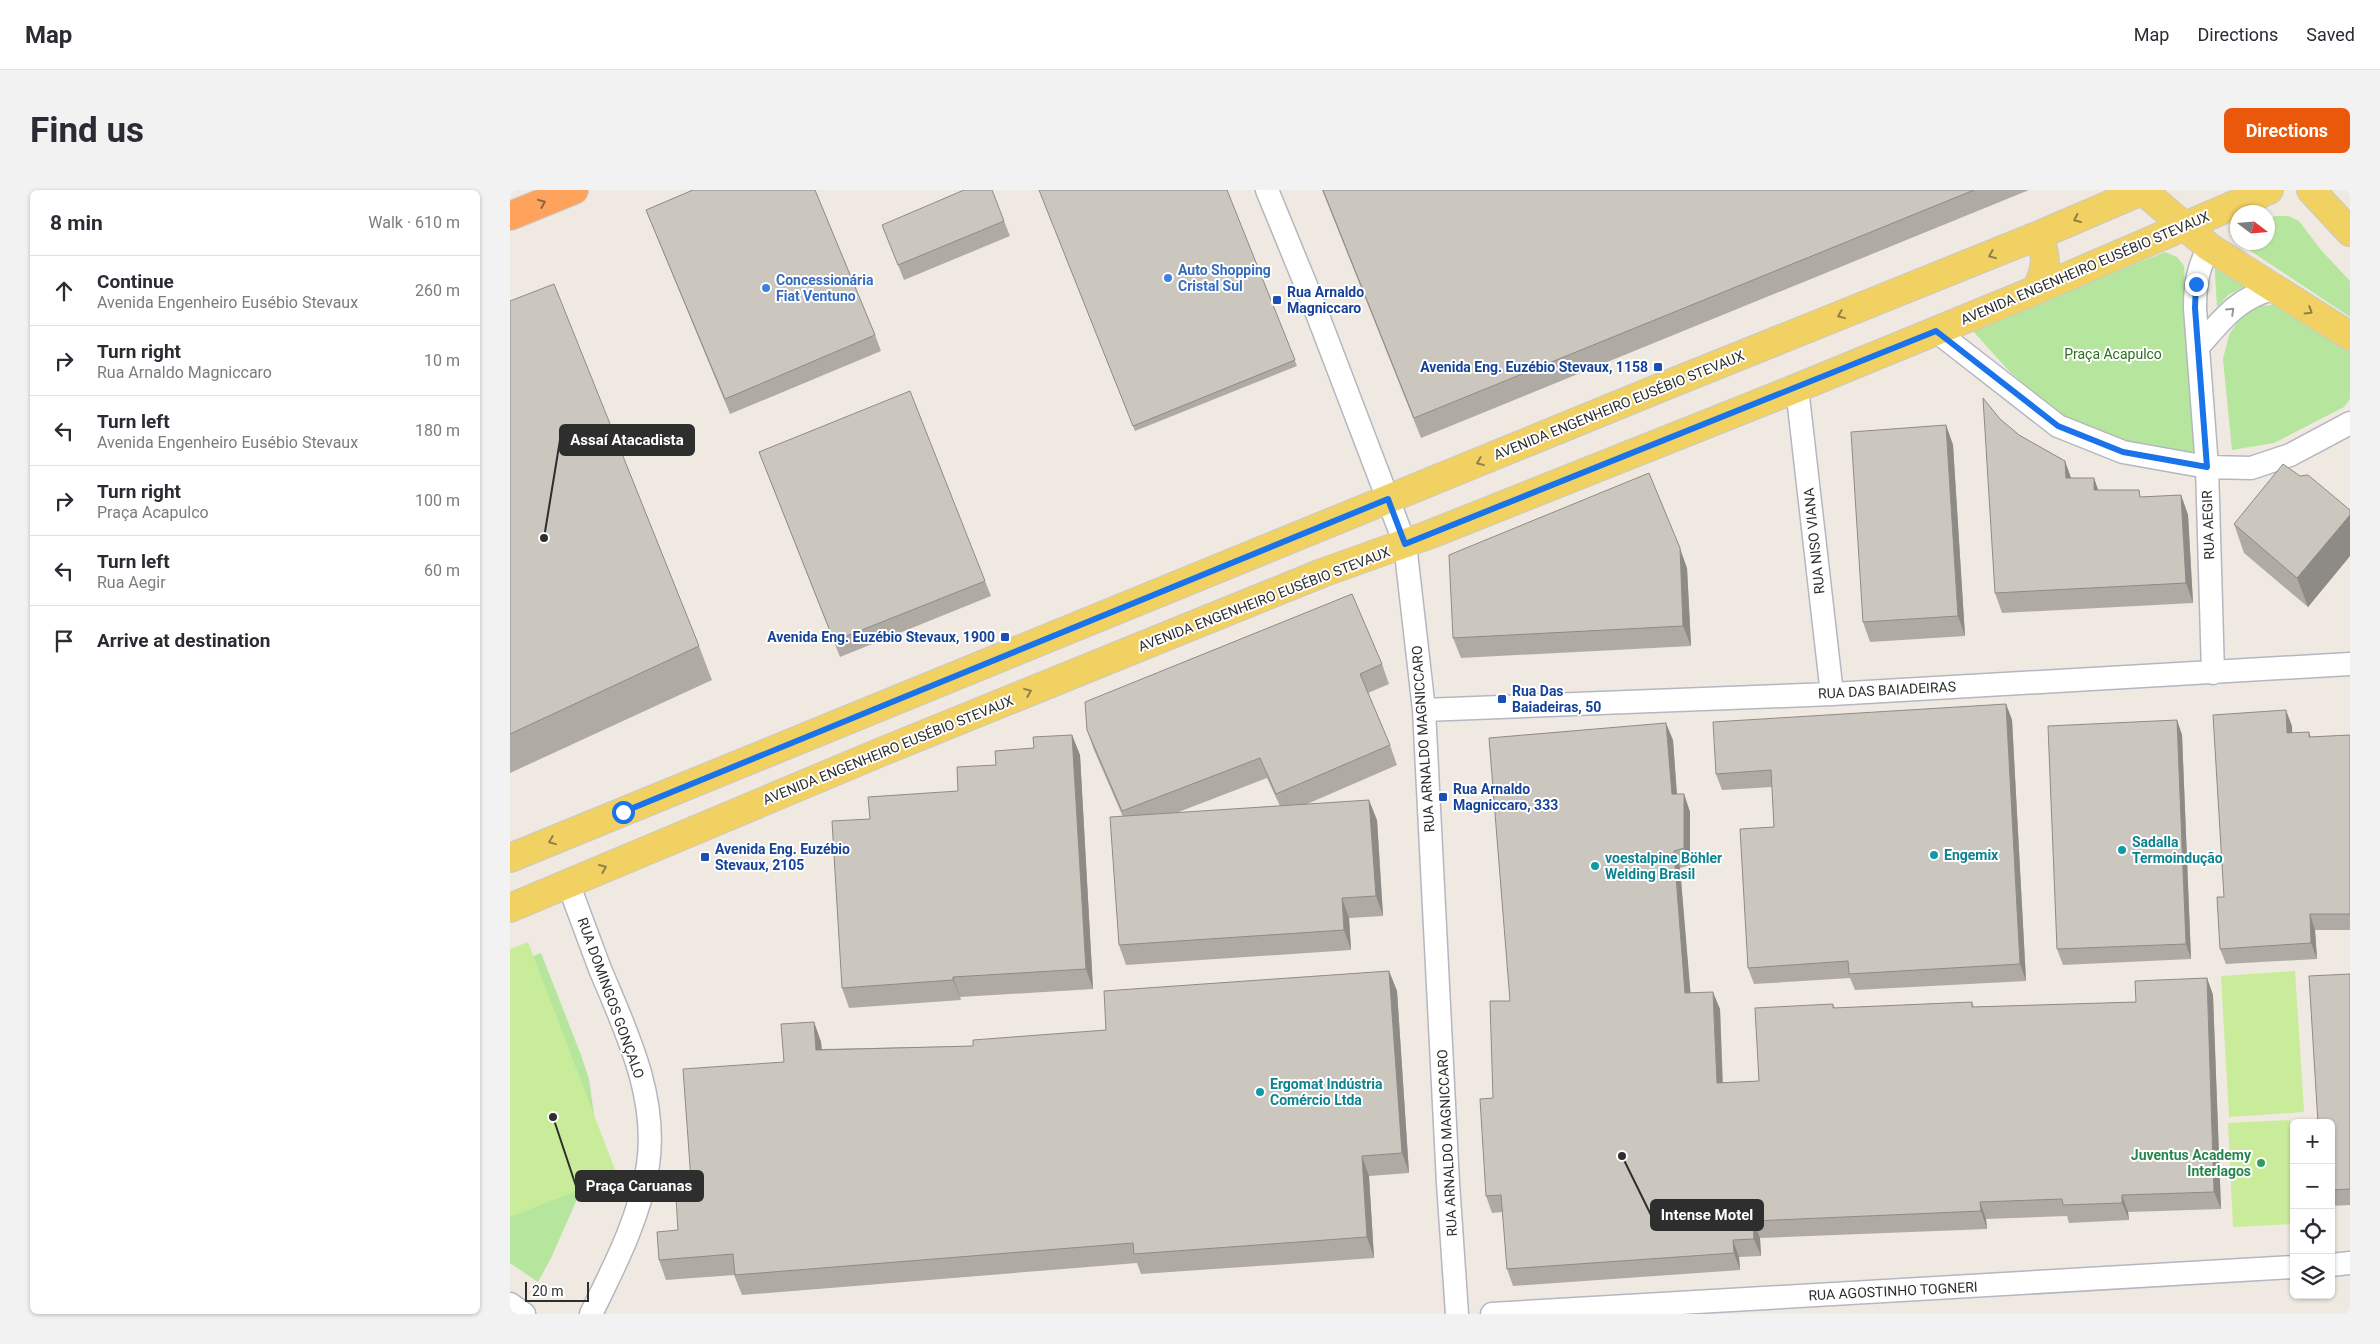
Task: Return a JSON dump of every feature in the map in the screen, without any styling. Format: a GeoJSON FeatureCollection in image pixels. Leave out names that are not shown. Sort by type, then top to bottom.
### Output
{"type":"FeatureCollection","features":[{"type":"Feature","properties":{"kind":"highway"},"geometry":{"type":"LineString","coordinates":[[510,216],[574,190]]}},
{"type":"Feature","properties":{"kind":"main road","name":"AVENIDA ENGENHEIRO EUSÉBIO STEVAUX"},"geometry":{"type":"LineString","coordinates":[[510,858],[2037,236],[2143,190]]}},
{"type":"Feature","properties":{"kind":"main road"},"geometry":{"type":"LineString","coordinates":[[2143,190],[2209,247],[2350,336]]}},
{"type":"Feature","properties":{"kind":"main road","name":"AVENIDA ENGENHEIRO EUSÉBIO STEVAUX"},"geometry":{"type":"LineString","coordinates":[[510,908],[881,752],[1313,577],[1405,544],[1797,388],[2036,290],[2269,190]]}},
{"type":"Feature","properties":{"kind":"main road"},"geometry":{"type":"LineString","coordinates":[[2311,190],[2350,232]]}},
{"type":"Feature","properties":{"kind":"main road"},"geometry":{"type":"LineString","coordinates":[[2036,290],[2046,265],[2045,253],[2037,236]]}},
{"type":"Feature","properties":{"kind":"main road"},"geometry":{"type":"LineString","coordinates":[[865,713],[857,727],[855,742],[863,751],[881,752]]}},
{"type":"Feature","properties":{"kind":"main road"},"geometry":{"type":"LineString","coordinates":[[770,752],[777,750],[785,753],[794,768],[792,785],[778,795]]}},
{"type":"Feature","properties":{"kind":"street","name":"RUA ARNALDO MAGNICCARO"},"geometry":{"type":"LineString","coordinates":[[1267,190],[1310,295],[1405,544],[1424,710],[1448,1183],[1457,1314]]}},
{"type":"Feature","properties":{"kind":"street","name":"RUA AEGIR"},"geometry":{"type":"LineString","coordinates":[[2209,247],[2200,264],[2196,284],[2198,347],[2207,467],[2213,673]]}},
{"type":"Feature","properties":{"kind":"street"},"geometry":{"type":"LineString","coordinates":[[2198,347],[2231,310],[2257,293],[2274,289]]}},
{"type":"Feature","properties":{"kind":"street"},"geometry":{"type":"LineString","coordinates":[[1936,331],[2058,426],[2123,452],[2207,467],[2251,468],[2283,466],[2290,455],[2350,424]]}},
{"type":"Feature","properties":{"kind":"street","name":"RUA NISO VIANA"},"geometry":{"type":"LineString","coordinates":[[1797,388],[1832,694]]}},
{"type":"Feature","properties":{"kind":"street","name":"RUA DAS BAIADEIRAS"},"geometry":{"type":"LineString","coordinates":[[1424,710],[1832,694],[2350,664]]}},
{"type":"Feature","properties":{"kind":"street","name":"RUA DOMINGOS GONÇALO"},"geometry":{"type":"LineString","coordinates":[[568,883],[636,1057],[649,1117],[648,1166],[640,1195],[622,1246],[591,1314]]}},
{"type":"Feature","properties":{"kind":"street"},"geometry":{"type":"LineString","coordinates":[[2335,1265],[2350,1263]]}},
{"type":"Feature","properties":{"kind":"street","name":"RUA AGOSTINHO TOGNERI"},"geometry":{"type":"LineString","coordinates":[[1492,1314],[2290,1267]]}},
{"type":"Feature","properties":{"kind":"street"},"geometry":{"type":"LineString","coordinates":[[510,1304],[524,1314]]}},
{"type":"Feature","properties":{"kind":"green space"},"geometry":{"type":"Polygon","coordinates":[[[2275,216],[2288,216],[2299,221],[2321,250],[2350,281],[2350,317],[2249,250],[2275,250],[2275,216]]]}},
{"type":"Feature","properties":{"kind":"green space","name":"Praça Acapulco"},"geometry":{"type":"Polygon","coordinates":[[[2165,252],[2177,257],[2184,266],[2195,454],[2127,445],[2058,413],[2010,372],[1971,329],[2165,252]]]}},
{"type":"Feature","properties":{"kind":"green space"},"geometry":{"type":"Polygon","coordinates":[[[2214,257],[2255,281],[2228,295],[2217,307],[2214,257]]]}},
{"type":"Feature","properties":{"kind":"green space"},"geometry":{"type":"Polygon","coordinates":[[[2283,304],[2350,346],[2350,399],[2344,407],[2274,443],[2232,450],[2223,359],[2229,335],[2242,314],[2261,306],[2283,304]]]}},
{"type":"Feature","properties":{"kind":"green space"},"geometry":{"type":"Polygon","coordinates":[[[528,942],[617,1175],[510,1217],[510,949],[528,942]]]}},
{"type":"Feature","properties":{"kind":"green space"},"geometry":{"type":"Polygon","coordinates":[[[541,953],[589,1079],[595,1122],[585,1181],[551,1258],[538,1282],[510,1263],[510,965],[541,953]]]}},
{"type":"Feature","properties":{"kind":"green space"},"geometry":{"type":"Polygon","coordinates":[[[2295,971],[2304,1112],[2229,1117],[2221,976],[2295,971]]]}},
{"type":"Feature","properties":{"kind":"green space","name":"Juventus Academy Interlagos"},"geometry":{"type":"Polygon","coordinates":[[[2290,1120],[2290,1224],[2233,1227],[2228,1123],[2290,1120]]]}},
{"type":"Feature","properties":{"kind":"building","name":"Concessionária Fiat Ventuno"},"geometry":{"type":"Polygon","coordinates":[[[693,190],[815,190],[875,335],[725,399],[646,210],[693,190]]]}},
{"type":"Feature","properties":{"kind":"building"},"geometry":{"type":"Polygon","coordinates":[[[964,190],[992,190],[1004,221],[898,265],[882,225],[964,190]]]}},
{"type":"Feature","properties":{"kind":"building","name":"Auto Shopping Cristal Sul"},"geometry":{"type":"Polygon","coordinates":[[[1039,190],[1227,190],[1295,360],[1133,426],[1039,190]]]}},
{"type":"Feature","properties":{"kind":"building"},"geometry":{"type":"Polygon","coordinates":[[[1323,190],[1974,190],[1414,418],[1323,190]]]}},
{"type":"Feature","properties":{"kind":"building"},"geometry":{"type":"Polygon","coordinates":[[[554,284],[699,646],[510,734],[510,301],[554,284]]]}},
{"type":"Feature","properties":{"kind":"building"},"geometry":{"type":"Polygon","coordinates":[[[910,391],[985,581],[834,641],[759,452],[910,391]]]}},
{"type":"Feature","properties":{"kind":"building"},"geometry":{"type":"Polygon","coordinates":[[[1983,398],[2000,419],[2019,435],[2065,461],[2066,478],[2094,478],[2094,490],[2139,490],[2140,497],[2181,495],[2186,583],[1995,593],[1983,398]]]}},
{"type":"Feature","properties":{"kind":"building"},"geometry":{"type":"Polygon","coordinates":[[[1946,425],[1958,616],[1863,622],[1851,432],[1946,425]]]}},
{"type":"Feature","properties":{"kind":"building"},"geometry":{"type":"Polygon","coordinates":[[[2283,464],[2300,476],[2308,475],[2350,510],[2350,515],[2297,578],[2234,524],[2283,464]]]}},
{"type":"Feature","properties":{"kind":"building"},"geometry":{"type":"Polygon","coordinates":[[[1649,473],[1680,548],[1683,626],[1453,638],[1449,555],[1649,473]]]}},
{"type":"Feature","properties":{"kind":"building"},"geometry":{"type":"Polygon","coordinates":[[[1352,594],[1382,664],[1360,674],[1390,745],[1276,794],[1260,758],[1122,811],[1087,730],[1085,702],[1352,594]]]}},
{"type":"Feature","properties":{"kind":"building"},"geometry":{"type":"Polygon","coordinates":[[[2006,704],[2020,964],[1849,974],[1848,961],[1748,968],[1740,829],[1774,827],[1771,770],[1716,774],[1713,722],[2006,704]]]}},
{"type":"Feature","properties":{"kind":"building"},"geometry":{"type":"Polygon","coordinates":[[[2286,710],[2287,733],[2309,732],[2309,737],[2350,735],[2350,914],[2310,914],[2311,943],[2220,949],[2217,897],[2224,897],[2213,715],[2286,710]]]}},
{"type":"Feature","properties":{"kind":"building","name":"Sadalla Termoindução"},"geometry":{"type":"Polygon","coordinates":[[[2177,720],[2186,944],[2057,949],[2048,726],[2177,720]]]}},
{"type":"Feature","properties":{"kind":"building"},"geometry":{"type":"Polygon","coordinates":[[[1666,723],[1672,794],[1684,794],[1684,848],[1674,851],[1685,993],[1713,992],[1717,1083],[1759,1081],[1755,1008],[1833,1004],[1833,1008],[1972,1002],[1972,1007],[2136,1002],[2135,981],[2207,978],[2214,1192],[2122,1195],[2122,1203],[2063,1205],[2062,1199],[1980,1202],[1981,1211],[1753,1221],[1754,1239],[1733,1240],[1734,1253],[1507,1269],[1501,1195],[1486,1196],[1480,1099],[1493,1098],[1490,1001],[1510,1001],[1489,738],[1666,723]]]}},
{"type":"Feature","properties":{"kind":"building"},"geometry":{"type":"Polygon","coordinates":[[[1072,735],[1086,969],[953,977],[953,980],[842,988],[832,821],[870,819],[868,797],[958,791],[957,767],[996,765],[995,751],[1034,748],[1033,737],[1072,735]]]}},
{"type":"Feature","properties":{"kind":"building"},"geometry":{"type":"Polygon","coordinates":[[[1369,800],[1376,896],[1342,898],[1344,930],[1119,945],[1110,817],[1369,800]]]}},
{"type":"Feature","properties":{"kind":"building"},"geometry":{"type":"Polygon","coordinates":[[[1389,971],[1402,1153],[1362,1156],[1367,1237],[1134,1254],[1133,1243],[735,1275],[733,1254],[659,1260],[657,1232],[678,1230],[675,1181],[691,1180],[683,1069],[784,1062],[781,1024],[814,1022],[816,1050],[973,1046],[973,1040],[1106,1030],[1104,991],[1389,971]]]}},
{"type":"Feature","properties":{"kind":"building"},"geometry":{"type":"Polygon","coordinates":[[[2350,974],[2350,1189],[2335,1190],[2335,1119],[2318,1119],[2309,976],[2350,974]]]}},
{"type":"Feature","properties":{"kind":"place","name":"Auto Shopping Cristal Sul"},"geometry":{"type":"Point","coordinates":[1168,278]}},
{"type":"Feature","properties":{"kind":"place","name":"Concessionária Fiat Ventuno"},"geometry":{"type":"Point","coordinates":[766,288]}},
{"type":"Feature","properties":{"kind":"place","name":"Rua Arnaldo Magniccaro"},"geometry":{"type":"Point","coordinates":[1277,300]}},
{"type":"Feature","properties":{"kind":"place","name":"Avenida Eng. Euzébio Stevaux, 1158"},"geometry":{"type":"Point","coordinates":[1658,367]}},
{"type":"Feature","properties":{"kind":"place","name":"Assaí Atacadista"},"geometry":{"type":"Point","coordinates":[544,538]}},
{"type":"Feature","properties":{"kind":"place","name":"Avenida Eng. Euzébio Stevaux, 1900"},"geometry":{"type":"Point","coordinates":[1005,637]}},
{"type":"Feature","properties":{"kind":"place","name":"Rua Das Baiadeiras, 50"},"geometry":{"type":"Point","coordinates":[1502,699]}},
{"type":"Feature","properties":{"kind":"place","name":"Rua Arnaldo Magniccaro, 333"},"geometry":{"type":"Point","coordinates":[1443,797]}},
{"type":"Feature","properties":{"kind":"place","name":"Sadalla Termoindução"},"geometry":{"type":"Point","coordinates":[2122,850]}},
{"type":"Feature","properties":{"kind":"place","name":"Engemix"},"geometry":{"type":"Point","coordinates":[1934,855]}},
{"type":"Feature","properties":{"kind":"place","name":"Avenida Eng. Euzébio Stevaux, 2105"},"geometry":{"type":"Point","coordinates":[705,857]}},
{"type":"Feature","properties":{"kind":"place","name":"voestalpine Böhler Welding Brasil"},"geometry":{"type":"Point","coordinates":[1595,866]}},
{"type":"Feature","properties":{"kind":"place","name":"Ergomat Indústria Comércio Ltda"},"geometry":{"type":"Point","coordinates":[1260,1092]}},
{"type":"Feature","properties":{"kind":"place","name":"Praça Caruanas"},"geometry":{"type":"Point","coordinates":[553,1117]}},
{"type":"Feature","properties":{"kind":"place","name":"Intense Motel"},"geometry":{"type":"Point","coordinates":[1622,1156]}},
{"type":"Feature","properties":{"kind":"place","name":"Juventus Academy Interlagos"},"geometry":{"type":"Point","coordinates":[2261,1163]}},
{"type":"Feature","properties":{"kind":"route"},"geometry":{"type":"LineString","coordinates":[[623,812],[1388,499],[1405,544],[1936,331],[2058,426],[2123,452],[2207,467],[2195,308],[2196,284]]}}]}
